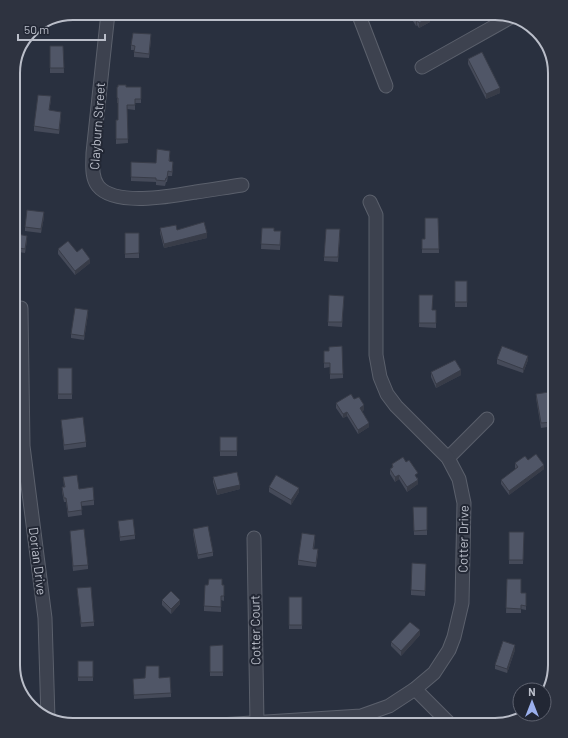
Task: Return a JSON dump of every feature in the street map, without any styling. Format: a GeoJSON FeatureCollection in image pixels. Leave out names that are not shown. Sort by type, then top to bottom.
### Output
{"type":"FeatureCollection","features":[{"type":"Feature","properties":{"kind":"street","name":"Clayburn Street"},"geometry":{"type":"LineString","coordinates":[[107,20],[93,153],[93,174],[97,185],[104,192],[134,199],[160,198],[242,185]]}},
{"type":"Feature","properties":{"kind":"street"},"geometry":{"type":"LineString","coordinates":[[361,20],[386,86]]}},
{"type":"Feature","properties":{"kind":"street"},"geometry":{"type":"LineString","coordinates":[[422,68],[504,21]]}},
{"type":"Feature","properties":{"kind":"street","name":"Cotter Drive"},"geometry":{"type":"LineString","coordinates":[[331,718],[361,716],[389,706],[415,689],[434,673],[449,650],[454,637],[462,603],[464,503],[459,479],[448,458],[396,406],[387,394],[380,377],[376,355],[376,215],[370,202]]}},
{"type":"Feature","properties":{"kind":"street","name":"Dorian Drive"},"geometry":{"type":"LineString","coordinates":[[21,308],[23,446],[45,618],[48,712]]}},
{"type":"Feature","properties":{"kind":"street"},"geometry":{"type":"LineString","coordinates":[[448,458],[487,419]]}},
{"type":"Feature","properties":{"kind":"street","name":"Cotter Court"},"geometry":{"type":"LineString","coordinates":[[254,538],[257,718]]}},
{"type":"Feature","properties":{"kind":"street"},"geometry":{"type":"LineString","coordinates":[[415,689],[445,718]]}},
{"type":"Feature","properties":{"kind":"building"},"geometry":{"type":"Polygon","coordinates":[[[417,20],[424,20],[419,23],[417,20]]]}},
{"type":"Feature","properties":{"kind":"building"},"geometry":{"type":"Polygon","coordinates":[[[133,33],[151,34],[149,54],[134,52],[135,46],[131,45],[133,33]]]}},
{"type":"Feature","properties":{"kind":"building"},"geometry":{"type":"Polygon","coordinates":[[[50,46],[63,46],[64,68],[50,68],[50,46]]]}},
{"type":"Feature","properties":{"kind":"building"},"geometry":{"type":"Polygon","coordinates":[[[482,52],[500,88],[486,94],[468,59],[482,52]]]}},
{"type":"Feature","properties":{"kind":"building"},"geometry":{"type":"Polygon","coordinates":[[[118,85],[126,85],[126,87],[141,87],[141,99],[135,99],[135,105],[127,105],[128,139],[116,139],[116,120],[118,120],[118,85]]]}},
{"type":"Feature","properties":{"kind":"building"},"geometry":{"type":"Polygon","coordinates":[[[38,95],[51,96],[49,110],[61,112],[59,130],[34,126],[38,95]]]}},
{"type":"Feature","properties":{"kind":"building"},"geometry":{"type":"Polygon","coordinates":[[[157,149],[170,151],[169,161],[173,162],[172,172],[168,171],[165,181],[156,180],[156,178],[131,177],[131,162],[156,163],[157,149]]]}},
{"type":"Feature","properties":{"kind":"building"},"geometry":{"type":"Polygon","coordinates":[[[27,210],[44,212],[41,229],[25,227],[27,210]]]}},
{"type":"Feature","properties":{"kind":"building"},"geometry":{"type":"Polygon","coordinates":[[[425,218],[438,218],[439,249],[422,249],[422,239],[425,239],[425,218]]]}},
{"type":"Feature","properties":{"kind":"building"},"geometry":{"type":"Polygon","coordinates":[[[204,222],[207,233],[164,244],[160,228],[176,225],[177,230],[204,222]]]}},
{"type":"Feature","properties":{"kind":"building"},"geometry":{"type":"Polygon","coordinates":[[[262,228],[274,228],[274,231],[281,231],[280,245],[261,244],[262,228]]]}},
{"type":"Feature","properties":{"kind":"building"},"geometry":{"type":"Polygon","coordinates":[[[326,229],[340,229],[338,257],[324,257],[326,229]]]}},
{"type":"Feature","properties":{"kind":"building"},"geometry":{"type":"Polygon","coordinates":[[[125,233],[139,233],[139,253],[125,254],[125,233]]]}},
{"type":"Feature","properties":{"kind":"building"},"geometry":{"type":"Polygon","coordinates":[[[20,234],[27,236],[25,249],[20,248],[20,234]]]}},
{"type":"Feature","properties":{"kind":"building"},"geometry":{"type":"Polygon","coordinates":[[[68,241],[77,252],[82,248],[90,259],[75,271],[58,249],[68,241]]]}},
{"type":"Feature","properties":{"kind":"building"},"geometry":{"type":"Polygon","coordinates":[[[455,281],[467,281],[467,302],[455,302],[455,281]]]}},
{"type":"Feature","properties":{"kind":"building"},"geometry":{"type":"Polygon","coordinates":[[[329,295],[344,296],[342,322],[328,322],[329,295]]]}},
{"type":"Feature","properties":{"kind":"building"},"geometry":{"type":"Polygon","coordinates":[[[419,295],[433,295],[432,310],[436,310],[436,323],[419,323],[419,295]]]}},
{"type":"Feature","properties":{"kind":"building"},"geometry":{"type":"Polygon","coordinates":[[[75,308],[88,310],[84,336],[71,334],[75,308]]]}},
{"type":"Feature","properties":{"kind":"building"},"geometry":{"type":"Polygon","coordinates":[[[342,346],[343,374],[330,374],[330,363],[324,363],[324,351],[329,351],[329,347],[342,346]]]}},
{"type":"Feature","properties":{"kind":"building"},"geometry":{"type":"Polygon","coordinates":[[[502,346],[528,356],[523,369],[497,359],[502,346]]]}},
{"type":"Feature","properties":{"kind":"building"},"geometry":{"type":"Polygon","coordinates":[[[455,360],[461,370],[436,384],[431,372],[455,360]]]}},
{"type":"Feature","properties":{"kind":"building"},"geometry":{"type":"Polygon","coordinates":[[[58,368],[72,368],[72,394],[58,394],[58,368]]]}},
{"type":"Feature","properties":{"kind":"building"},"geometry":{"type":"Polygon","coordinates":[[[548,392],[548,422],[541,423],[536,394],[548,392]]]}},
{"type":"Feature","properties":{"kind":"building"},"geometry":{"type":"Polygon","coordinates":[[[351,394],[354,399],[359,397],[364,405],[360,408],[369,423],[358,430],[347,412],[343,414],[336,403],[351,394]]]}},
{"type":"Feature","properties":{"kind":"building"},"geometry":{"type":"Polygon","coordinates":[[[83,417],[86,442],[64,445],[61,420],[83,417]]]}},
{"type":"Feature","properties":{"kind":"building"},"geometry":{"type":"Polygon","coordinates":[[[220,437],[237,437],[237,451],[220,451],[220,437]]]}},
{"type":"Feature","properties":{"kind":"building"},"geometry":{"type":"Polygon","coordinates":[[[536,454],[544,465],[509,491],[501,480],[518,467],[515,463],[525,456],[528,460],[536,454]]]}},
{"type":"Feature","properties":{"kind":"building"},"geometry":{"type":"Polygon","coordinates":[[[403,457],[406,462],[409,460],[418,473],[415,475],[418,480],[407,487],[399,475],[395,477],[390,469],[393,467],[392,464],[403,457]]]}},
{"type":"Feature","properties":{"kind":"building"},"geometry":{"type":"Polygon","coordinates":[[[237,472],[240,485],[217,490],[213,477],[237,472]]]}},
{"type":"Feature","properties":{"kind":"building"},"geometry":{"type":"Polygon","coordinates":[[[77,475],[79,489],[93,487],[94,500],[81,502],[82,510],[68,512],[66,498],[64,498],[62,487],[65,487],[63,477],[77,475]]]}},
{"type":"Feature","properties":{"kind":"building"},"geometry":{"type":"Polygon","coordinates":[[[276,475],[299,488],[291,500],[269,487],[276,475]]]}},
{"type":"Feature","properties":{"kind":"building"},"geometry":{"type":"Polygon","coordinates":[[[413,507],[427,507],[427,530],[414,531],[413,507]]]}},
{"type":"Feature","properties":{"kind":"building"},"geometry":{"type":"Polygon","coordinates":[[[133,519],[135,535],[120,537],[118,521],[133,519]]]}},
{"type":"Feature","properties":{"kind":"building"},"geometry":{"type":"Polygon","coordinates":[[[208,526],[213,552],[198,555],[193,529],[208,526]]]}},
{"type":"Feature","properties":{"kind":"building"},"geometry":{"type":"Polygon","coordinates":[[[84,529],[88,565],[73,566],[70,531],[84,529]]]}},
{"type":"Feature","properties":{"kind":"building"},"geometry":{"type":"Polygon","coordinates":[[[509,532],[524,532],[523,560],[509,560],[509,532]]]}},
{"type":"Feature","properties":{"kind":"building"},"geometry":{"type":"Polygon","coordinates":[[[302,533],[315,535],[313,549],[318,549],[316,563],[298,560],[302,533]]]}},
{"type":"Feature","properties":{"kind":"building"},"geometry":{"type":"Polygon","coordinates":[[[412,563],[426,564],[425,591],[411,590],[412,563]]]}},
{"type":"Feature","properties":{"kind":"building"},"geometry":{"type":"Polygon","coordinates":[[[209,579],[222,579],[222,585],[224,585],[224,596],[221,596],[221,607],[204,606],[205,585],[208,585],[209,579]]]}},
{"type":"Feature","properties":{"kind":"building"},"geometry":{"type":"Polygon","coordinates":[[[507,579],[521,579],[521,593],[526,593],[526,606],[521,605],[521,609],[506,608],[507,579]]]}},
{"type":"Feature","properties":{"kind":"building"},"geometry":{"type":"Polygon","coordinates":[[[91,587],[94,622],[81,623],[77,588],[91,587]]]}},
{"type":"Feature","properties":{"kind":"building"},"geometry":{"type":"Polygon","coordinates":[[[171,591],[180,600],[171,609],[162,600],[171,591]]]}},
{"type":"Feature","properties":{"kind":"building"},"geometry":{"type":"Polygon","coordinates":[[[289,597],[302,597],[302,625],[289,625],[289,597]]]}},
{"type":"Feature","properties":{"kind":"building"},"geometry":{"type":"Polygon","coordinates":[[[410,622],[420,630],[401,651],[391,642],[410,622]]]}},
{"type":"Feature","properties":{"kind":"building"},"geometry":{"type":"Polygon","coordinates":[[[503,641],[515,645],[507,669],[495,665],[503,641]]]}},
{"type":"Feature","properties":{"kind":"building"},"geometry":{"type":"Polygon","coordinates":[[[223,645],[223,672],[210,672],[210,646],[223,645]]]}},
{"type":"Feature","properties":{"kind":"building"},"geometry":{"type":"Polygon","coordinates":[[[78,661],[93,661],[93,677],[78,677],[78,661]]]}},
{"type":"Feature","properties":{"kind":"building"},"geometry":{"type":"Polygon","coordinates":[[[146,666],[159,666],[159,678],[170,677],[171,693],[134,695],[133,679],[145,678],[146,666]]]}}]}
